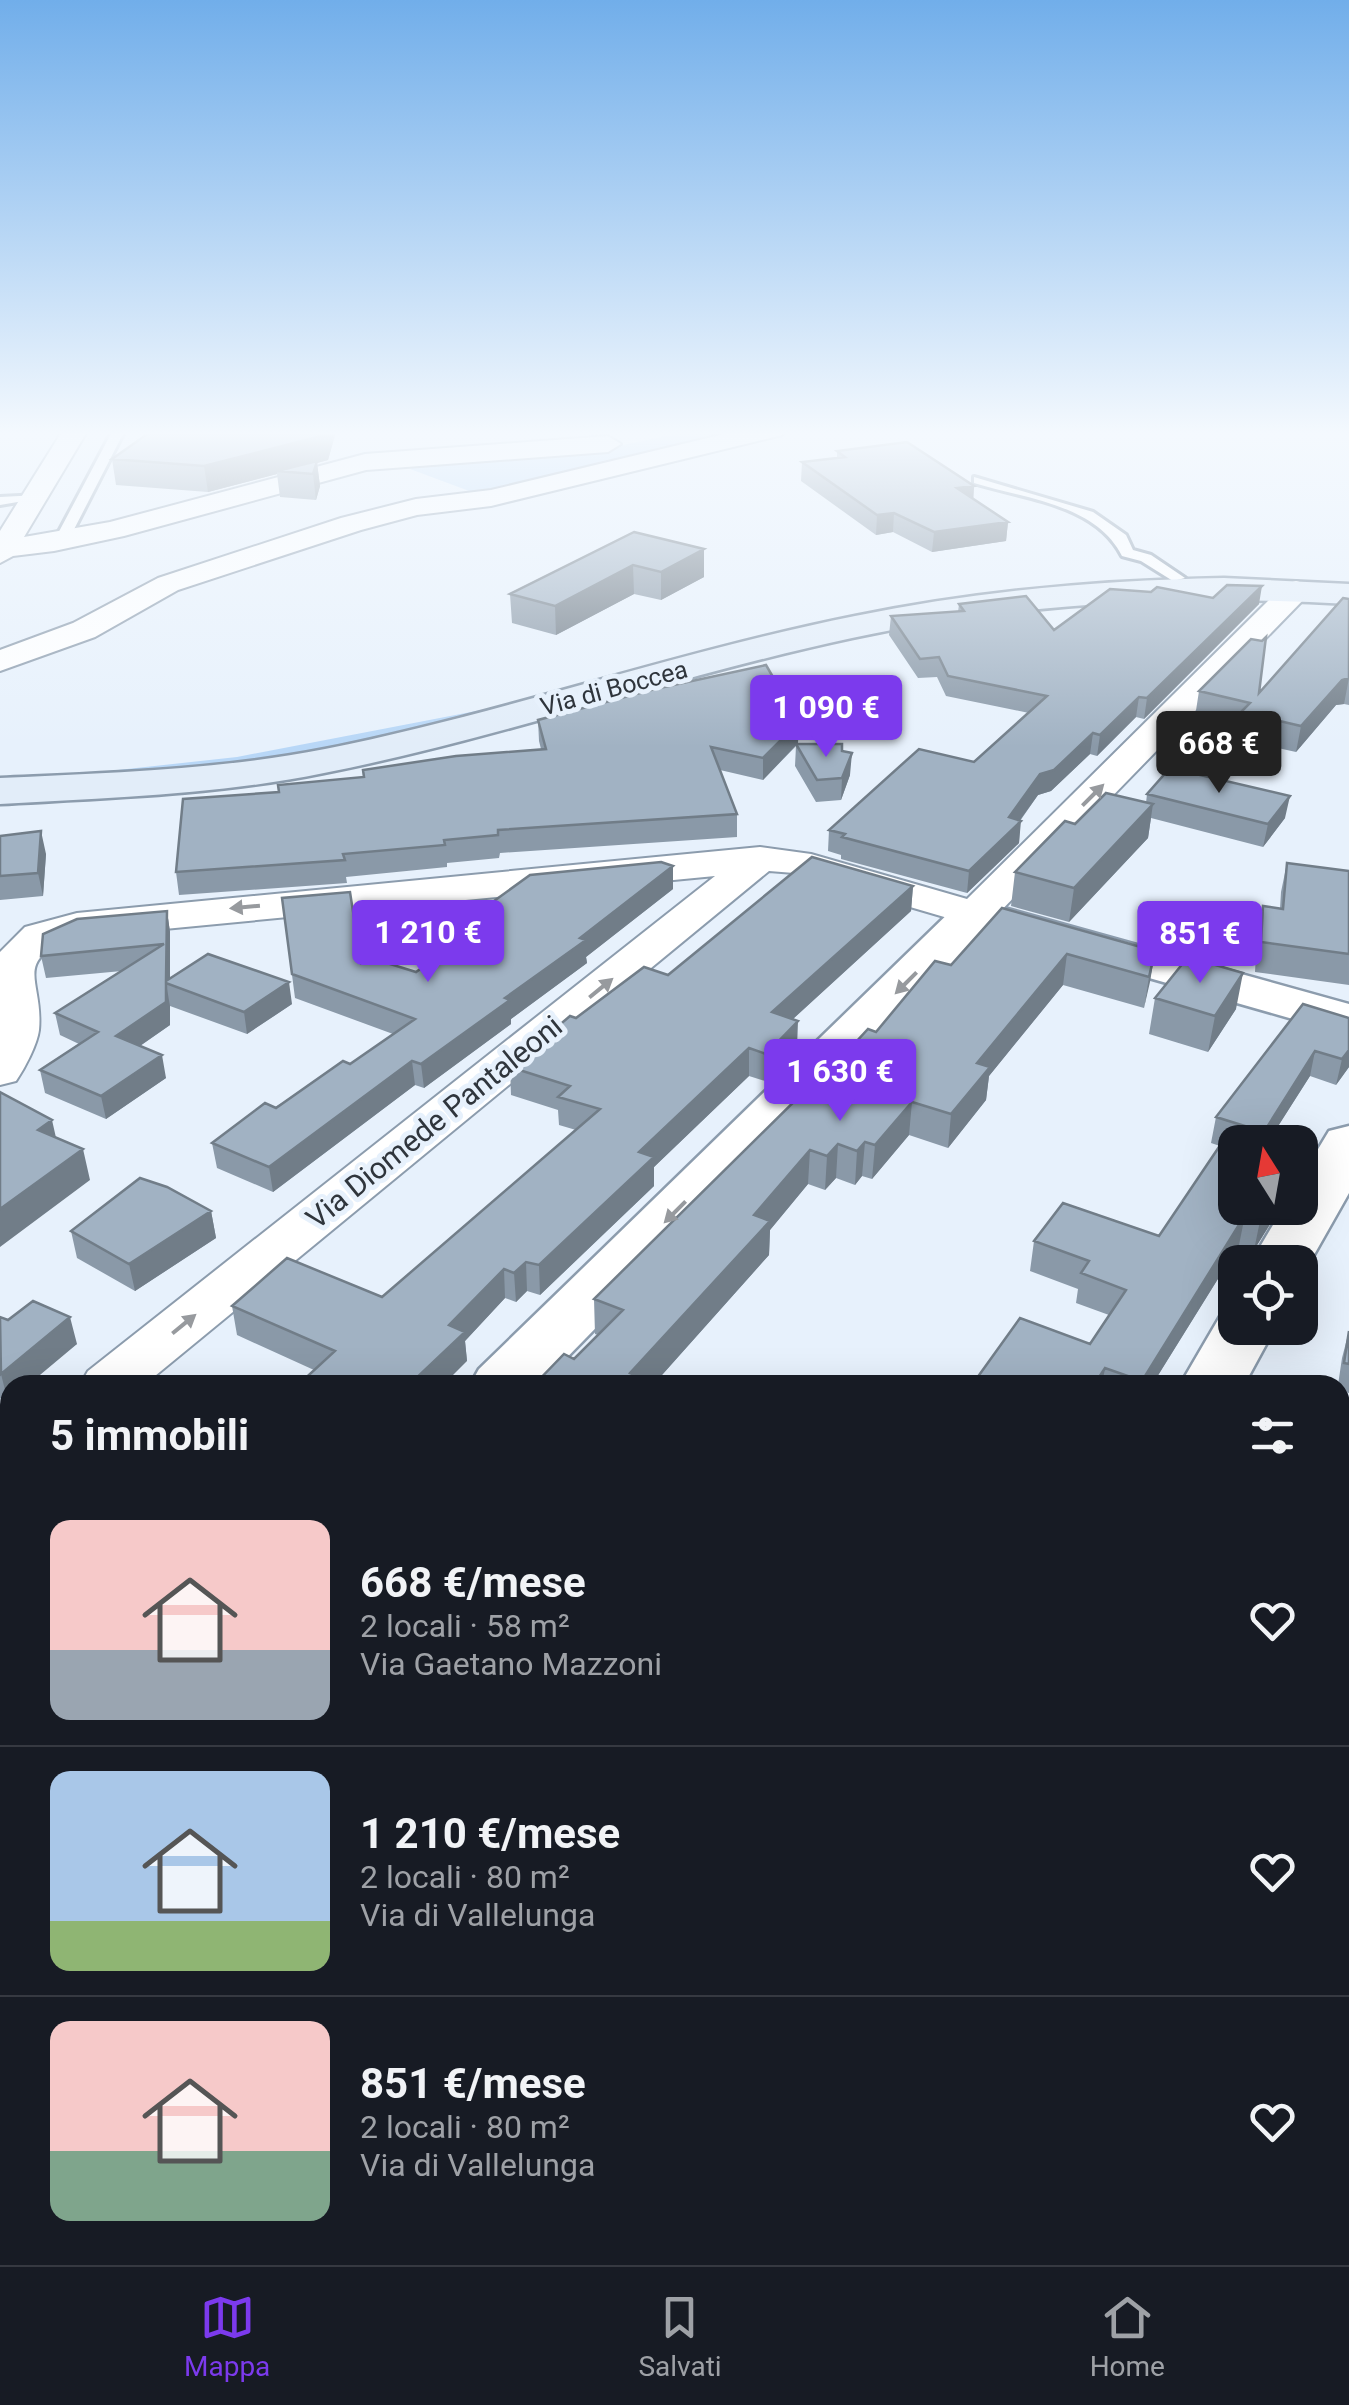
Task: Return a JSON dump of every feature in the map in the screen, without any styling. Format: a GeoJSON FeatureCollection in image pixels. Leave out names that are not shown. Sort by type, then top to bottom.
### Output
{"type":"FeatureCollection","features":[{"type":"Feature","properties":{"kind":"main road","name":"Via di Boccea"},"geometry":{"type":"LineString","coordinates":[[0,774],[192,755],[370,727],[498,701],[813,623],[929,601],[1064,584],[1178,578],[1301,585],[1349,594]]}},
{"type":"Feature","properties":{"kind":"main road","name":"Via di Boccea"},"geometry":{"type":"LineString","coordinates":[[0,791],[200,779],[316,762],[810,637],[920,614],[1121,591],[1349,580]]}},
{"type":"Feature","properties":{"kind":"street"},"geometry":{"type":"LineString","coordinates":[[2,551],[81,536]]}},
{"type":"Feature","properties":{"kind":"street"},"geometry":{"type":"LineString","coordinates":[[0,661],[84,630],[145,594],[318,536]]}},
{"type":"Feature","properties":{"kind":"street"},"geometry":{"type":"LineString","coordinates":[[512,1375],[1301,585]]}},
{"type":"Feature","properties":{"kind":"street"},"geometry":{"type":"LineString","coordinates":[[0,1071],[17,1030],[11,979],[16,959],[40,936],[67,927],[760,859],[797,862],[1349,1020]]}},
{"type":"Feature","properties":{"kind":"street","name":"Via Diomede Pantaleoni"},"geometry":{"type":"LineString","coordinates":[[120,1375],[760,859]]}},
{"type":"Feature","properties":{"kind":"street"},"geometry":{"type":"LineString","coordinates":[[1290,1245],[1349,1143]]}},
{"type":"Feature","properties":{"kind":"street"},"geometry":{"type":"LineString","coordinates":[[1218,1375],[1234,1345]]}},
{"type":"Feature","properties":{"kind":"lane"},"geometry":{"type":"LineString","coordinates":[[61,541],[64,536]]}},
{"type":"Feature","properties":{"kind":"lane"},"geometry":{"type":"LineString","coordinates":[[1121,536],[1126,553],[1146,558],[1178,578]]}},
{"type":"Feature","properties":{"kind":"shaded area"},"geometry":{"type":"Polygon","coordinates":[[[549,697],[348,749],[221,768],[63,776],[237,757],[549,697]]]}},
{"type":"Feature","properties":{"kind":"building"},"geometry":{"type":"Polygon","coordinates":[[[627,536],[649,536],[704,549],[661,572],[633,565],[555,606],[510,594],[627,536]]]}},
{"type":"Feature","properties":{"kind":"building"},"geometry":{"type":"Polygon","coordinates":[[[1227,585],[1262,586],[1147,698],[1139,697],[1100,735],[1093,733],[1054,770],[1040,774],[1009,817],[1021,821],[969,871],[842,837],[845,834],[829,830],[919,749],[974,762],[1047,696],[948,676],[939,657],[920,659],[891,616],[964,611],[959,604],[1026,596],[1054,630],[1110,589],[1151,592],[1157,587],[1213,598],[1227,585]]]}},
{"type":"Feature","properties":{"kind":"building"},"geometry":{"type":"Polygon","coordinates":[[[1343,598],[1349,599],[1349,678],[1342,680],[1301,726],[1241,712],[1250,703],[1199,691],[1251,639],[1262,641],[1266,637],[1259,693],[1343,598]]]}},
{"type":"Feature","properties":{"kind":"building"},"geometry":{"type":"Polygon","coordinates":[[[766,665],[799,722],[763,758],[711,747],[737,814],[498,830],[498,835],[444,840],[445,845],[343,854],[345,860],[176,872],[183,799],[279,792],[278,785],[364,777],[363,770],[456,756],[546,749],[538,720],[766,665]]]}},
{"type":"Feature","properties":{"kind":"building"},"geometry":{"type":"Polygon","coordinates":[[[796,744],[842,744],[842,751],[852,753],[842,778],[817,780],[796,744]]]}},
{"type":"Feature","properties":{"kind":"building"},"geometry":{"type":"Polygon","coordinates":[[[1170,768],[1290,796],[1268,824],[1147,794],[1170,768]]]}},
{"type":"Feature","properties":{"kind":"building"},"geometry":{"type":"Polygon","coordinates":[[[1106,793],[1153,804],[1074,888],[1015,872],[1065,821],[1075,824],[1106,793]]]}},
{"type":"Feature","properties":{"kind":"building"},"geometry":{"type":"Polygon","coordinates":[[[41,831],[38,873],[0,876],[0,836],[41,831]]]}},
{"type":"Feature","properties":{"kind":"building"},"geometry":{"type":"Polygon","coordinates":[[[812,857],[913,886],[772,1012],[798,1021],[766,1054],[749,1048],[639,1152],[654,1157],[539,1265],[526,1262],[514,1273],[504,1269],[449,1325],[465,1332],[420,1375],[309,1375],[335,1351],[232,1306],[287,1258],[382,1297],[600,1109],[558,1097],[570,1086],[510,1067],[570,1016],[576,1018],[644,967],[668,975],[812,857]]]}},
{"type":"Feature","properties":{"kind":"building"},"geometry":{"type":"Polygon","coordinates":[[[661,862],[673,866],[580,938],[586,940],[505,998],[510,1000],[421,1064],[412,1061],[269,1167],[212,1143],[265,1103],[276,1108],[343,1061],[350,1064],[415,1019],[292,974],[282,898],[350,892],[361,963],[371,958],[416,972],[485,923],[469,919],[530,875],[661,862]]]}},
{"type":"Feature","properties":{"kind":"building"},"geometry":{"type":"Polygon","coordinates":[[[1287,863],[1349,871],[1349,954],[1261,942],[1263,906],[1283,909],[1287,863]]]}},
{"type":"Feature","properties":{"kind":"building"},"geometry":{"type":"Polygon","coordinates":[[[1002,908],[1155,951],[1149,977],[1067,954],[977,1063],[990,1067],[951,1114],[912,1102],[875,1145],[865,1142],[857,1151],[838,1144],[827,1156],[810,1150],[754,1215],[770,1221],[630,1373],[634,1375],[544,1375],[564,1354],[574,1359],[623,1310],[594,1299],[813,1083],[817,1084],[868,1029],[876,1032],[935,961],[951,965],[1002,908]]]}},
{"type":"Feature","properties":{"kind":"building"},"geometry":{"type":"Polygon","coordinates":[[[167,911],[166,981],[208,954],[289,982],[244,1012],[166,983],[166,1002],[116,1036],[162,1055],[101,1096],[40,1070],[98,1032],[55,1013],[164,944],[41,956],[43,934],[77,919],[167,911]]]}},
{"type":"Feature","properties":{"kind":"building"},"geometry":{"type":"Polygon","coordinates":[[[1188,957],[1243,973],[1215,1016],[1155,998],[1188,957]]]}},
{"type":"Feature","properties":{"kind":"building"},"geometry":{"type":"Polygon","coordinates":[[[1303,1004],[1349,1018],[1349,1050],[1342,1059],[1315,1051],[1268,1125],[1242,1125],[1216,1117],[1303,1004]]]}},
{"type":"Feature","properties":{"kind":"building"},"geometry":{"type":"Polygon","coordinates":[[[0,1092],[52,1120],[38,1130],[83,1149],[0,1209],[0,1092]]]}},
{"type":"Feature","properties":{"kind":"building"},"geometry":{"type":"Polygon","coordinates":[[[1218,1148],[1218,1225],[1239,1225],[1226,1245],[1218,1245],[1218,1259],[1146,1375],[1125,1375],[1105,1368],[1100,1375],[979,1375],[1020,1318],[1090,1344],[1126,1290],[1081,1273],[1089,1261],[1034,1241],[1063,1203],[1159,1236],[1218,1148]]]}},
{"type":"Feature","properties":{"kind":"building"},"geometry":{"type":"Polygon","coordinates":[[[140,1178],[167,1187],[211,1211],[129,1264],[71,1231],[140,1178]]]}},
{"type":"Feature","properties":{"kind":"building"},"geometry":{"type":"Polygon","coordinates":[[[33,1301],[70,1317],[1,1374],[0,1317],[8,1320],[33,1301]]]}},
{"type":"Feature","properties":{"kind":"building"},"geometry":{"type":"Polygon","coordinates":[[[1349,1331],[1349,1364],[1344,1363],[1349,1331]]]}}]}
